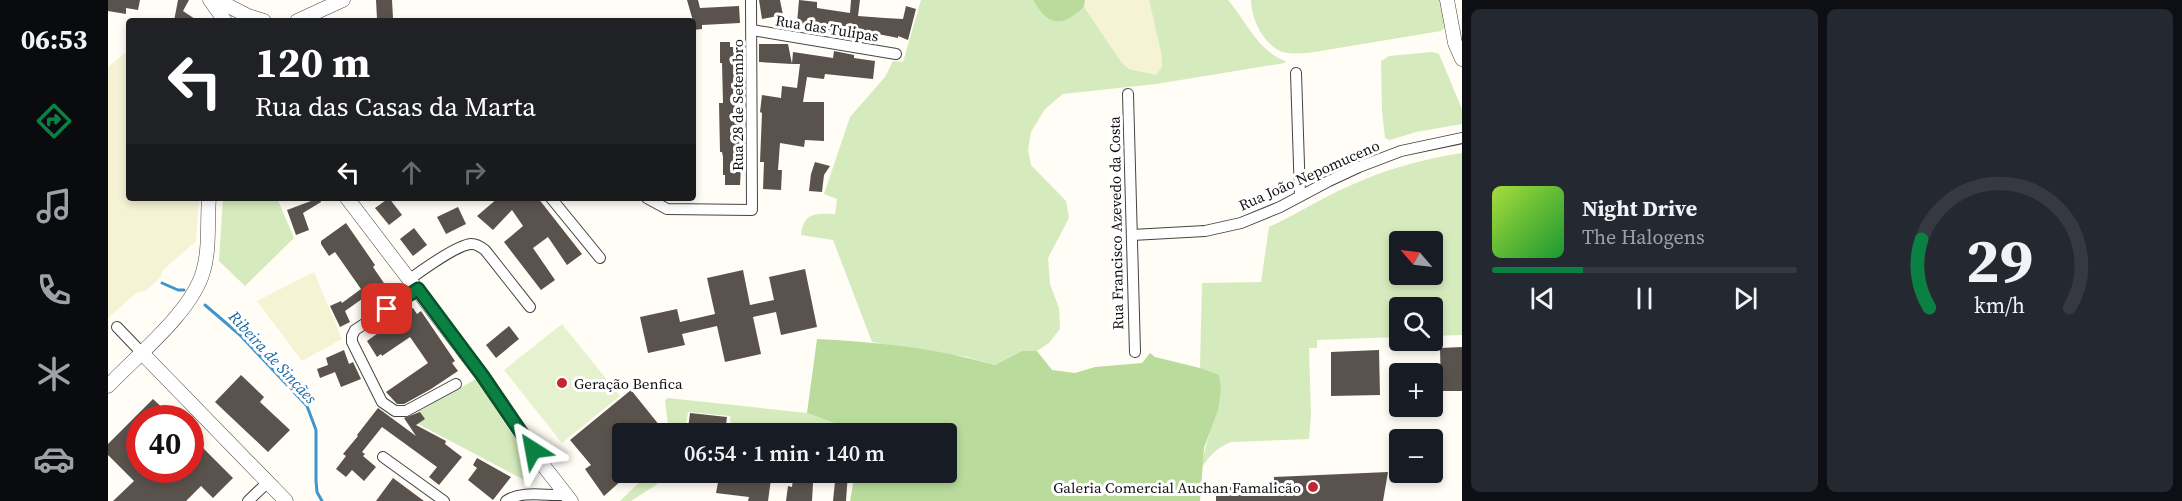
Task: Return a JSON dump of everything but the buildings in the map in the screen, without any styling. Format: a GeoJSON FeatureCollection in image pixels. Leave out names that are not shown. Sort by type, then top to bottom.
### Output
{"type":"FeatureCollection","features":[{"type":"Feature","properties":{"kind":"street"},"geometry":{"type":"LineString","coordinates":[[210,0],[223,18]]}},
{"type":"Feature","properties":{"kind":"street"},"geometry":{"type":"LineString","coordinates":[[217,0],[254,18]]}},
{"type":"Feature","properties":{"kind":"street"},"geometry":{"type":"LineString","coordinates":[[304,18],[343,0]]}},
{"type":"Feature","properties":{"kind":"street","name":"Rua 28 de Setembro"},"geometry":{"type":"LineString","coordinates":[[652,201],[667,209],[752,210],[751,0]]}},
{"type":"Feature","properties":{"kind":"street"},"geometry":{"type":"LineString","coordinates":[[1447,0],[1455,43],[1462,59]]}},
{"type":"Feature","properties":{"kind":"street"},"geometry":{"type":"LineString","coordinates":[[230,18],[248,16]]}},
{"type":"Feature","properties":{"kind":"street","name":"Rua das Tulipas"},"geometry":{"type":"LineString","coordinates":[[752,30],[896,54]]}},
{"type":"Feature","properties":{"kind":"street"},"geometry":{"type":"LineString","coordinates":[[1296,73],[1300,196]]}},
{"type":"Feature","properties":{"kind":"street","name":"Rua Francisco Azevedo da Costa"},"geometry":{"type":"LineString","coordinates":[[1128,94],[1135,352]]}},
{"type":"Feature","properties":{"kind":"street","name":"Rua João Nepomuceno"},"geometry":{"type":"LineString","coordinates":[[1132,236],[1173,234],[1241,223],[1270,212],[1359,167],[1401,151],[1462,138]]}},
{"type":"Feature","properties":{"kind":"street"},"geometry":{"type":"LineString","coordinates":[[108,386],[185,307],[196,291],[206,261],[209,201]]}},
{"type":"Feature","properties":{"kind":"street"},"geometry":{"type":"LineString","coordinates":[[349,201],[482,375],[567,498]]}},
{"type":"Feature","properties":{"kind":"street"},"geometry":{"type":"LineString","coordinates":[[553,201],[600,258]]}},
{"type":"Feature","properties":{"kind":"street"},"geometry":{"type":"LineString","coordinates":[[456,384],[406,411],[395,411],[382,402],[352,342],[352,336],[355,330],[460,248],[470,243],[485,250],[530,307]]}},
{"type":"Feature","properties":{"kind":"street"},"geometry":{"type":"LineString","coordinates":[[117,327],[286,501]]}},
{"type":"Feature","properties":{"kind":"street"},"geometry":{"type":"LineString","coordinates":[[383,457],[444,501]]}},
{"type":"Feature","properties":{"kind":"street"},"geometry":{"type":"LineString","coordinates":[[248,501],[268,482]]}},
{"type":"Feature","properties":{"kind":"street"},"geometry":{"type":"LineString","coordinates":[[506,501],[523,494],[567,498]]}},
{"type":"Feature","properties":{"kind":"shaded area"},"geometry":{"type":"Polygon","coordinates":[[[1085,0],[1149,0],[1162,57],[1162,67],[1156,75],[1129,69],[1122,63],[1084,7],[1085,0]]]}},
{"type":"Feature","properties":{"kind":"shaded area"},"geometry":{"type":"Polygon","coordinates":[[[126,52],[126,201],[199,201],[196,241],[163,270],[161,277],[146,290],[136,293],[108,318],[108,67],[126,52]]]}},
{"type":"Feature","properties":{"kind":"shaded area"},"geometry":{"type":"Polygon","coordinates":[[[314,272],[342,339],[302,361],[257,301],[314,272]]]}},
{"type":"Feature","properties":{"kind":"green space"},"geometry":{"type":"Polygon","coordinates":[[[921,0],[1033,0],[1044,15],[1056,22],[1069,19],[1084,7],[1122,63],[1129,69],[1156,75],[1162,67],[1162,57],[1149,0],[1228,0],[1260,43],[1285,61],[1285,63],[1156,84],[1063,94],[1045,109],[1031,132],[1028,150],[1031,165],[1066,201],[1069,218],[1048,258],[1050,284],[1059,308],[1060,329],[1049,343],[1037,351],[1022,351],[995,365],[967,357],[872,342],[833,240],[801,235],[805,222],[811,216],[835,214],[837,199],[824,194],[850,117],[885,77],[893,61],[903,62],[921,0]]]}},
{"type":"Feature","properties":{"kind":"green space"},"geometry":{"type":"Polygon","coordinates":[[[1033,0],[1085,0],[1084,7],[1076,14],[1069,19],[1056,22],[1044,15],[1033,0]]]}},
{"type":"Feature","properties":{"kind":"green space"},"geometry":{"type":"Polygon","coordinates":[[[1251,0],[1442,0],[1445,27],[1441,31],[1308,53],[1281,52],[1262,35],[1255,21],[1251,0]]]}},
{"type":"Feature","properties":{"kind":"green space"},"geometry":{"type":"Polygon","coordinates":[[[1432,52],[1439,54],[1462,109],[1462,124],[1416,132],[1390,140],[1385,138],[1381,61],[1389,56],[1432,52]]]}},
{"type":"Feature","properties":{"kind":"green space"},"geometry":{"type":"Polygon","coordinates":[[[1462,153],[1462,335],[1443,336],[1443,297],[1389,297],[1389,337],[1317,340],[1317,348],[1309,348],[1311,414],[1309,439],[1231,442],[1213,453],[1201,469],[1221,390],[1200,368],[1202,283],[1261,282],[1269,227],[1361,181],[1418,162],[1462,153]]]}},
{"type":"Feature","properties":{"kind":"green space"},"geometry":{"type":"Polygon","coordinates":[[[223,201],[278,201],[294,238],[245,286],[219,261],[223,201]]]}},
{"type":"Feature","properties":{"kind":"green space","name":"Geração Benfica"},"geometry":{"type":"Polygon","coordinates":[[[562,324],[620,396],[562,443],[504,370],[562,324]]]}},
{"type":"Feature","properties":{"kind":"green space"},"geometry":{"type":"Polygon","coordinates":[[[817,339],[907,347],[951,354],[995,365],[1022,351],[1037,351],[1052,370],[1075,373],[1095,367],[1142,363],[1150,353],[1155,357],[1219,375],[1221,390],[1218,410],[1204,448],[1200,501],[850,501],[853,483],[957,483],[957,423],[834,423],[807,413],[817,339]]]}},
{"type":"Feature","properties":{"kind":"green space"},"geometry":{"type":"Polygon","coordinates":[[[476,379],[534,467],[526,481],[407,418],[476,379]]]}},
{"type":"Feature","properties":{"kind":"green space"},"geometry":{"type":"Polygon","coordinates":[[[668,398],[807,413],[834,423],[730,423],[730,416],[688,412],[686,423],[668,423],[665,400],[668,398]]]}},
{"type":"Feature","properties":{"kind":"green space"},"geometry":{"type":"Polygon","coordinates":[[[639,483],[659,483],[631,501],[620,501],[639,483]]]}},
{"type":"Feature","properties":{"kind":"waterway","name":"Ribeira de Sinçães"},"geometry":{"type":"LineString","coordinates":[[162,283],[178,290],[184,290]]}},
{"type":"Feature","properties":{"kind":"waterway","name":"Ribeira de Sinçães"},"geometry":{"type":"LineString","coordinates":[[205,305],[240,335],[307,406],[316,430],[316,481],[317,492],[322,501]]}},
{"type":"Feature","properties":{"kind":"place","name":"Geração Benfica"},"geometry":{"type":"Point","coordinates":[562,383]}},
{"type":"Feature","properties":{"kind":"place","name":"Galeria Comercial Auchan Famalicão"},"geometry":{"type":"Point","coordinates":[1313,487]}},
{"type":"Feature","properties":{"kind":"route"},"geometry":{"type":"LineString","coordinates":[[387,309],[418,289],[482,375],[533,450]]}}]}
